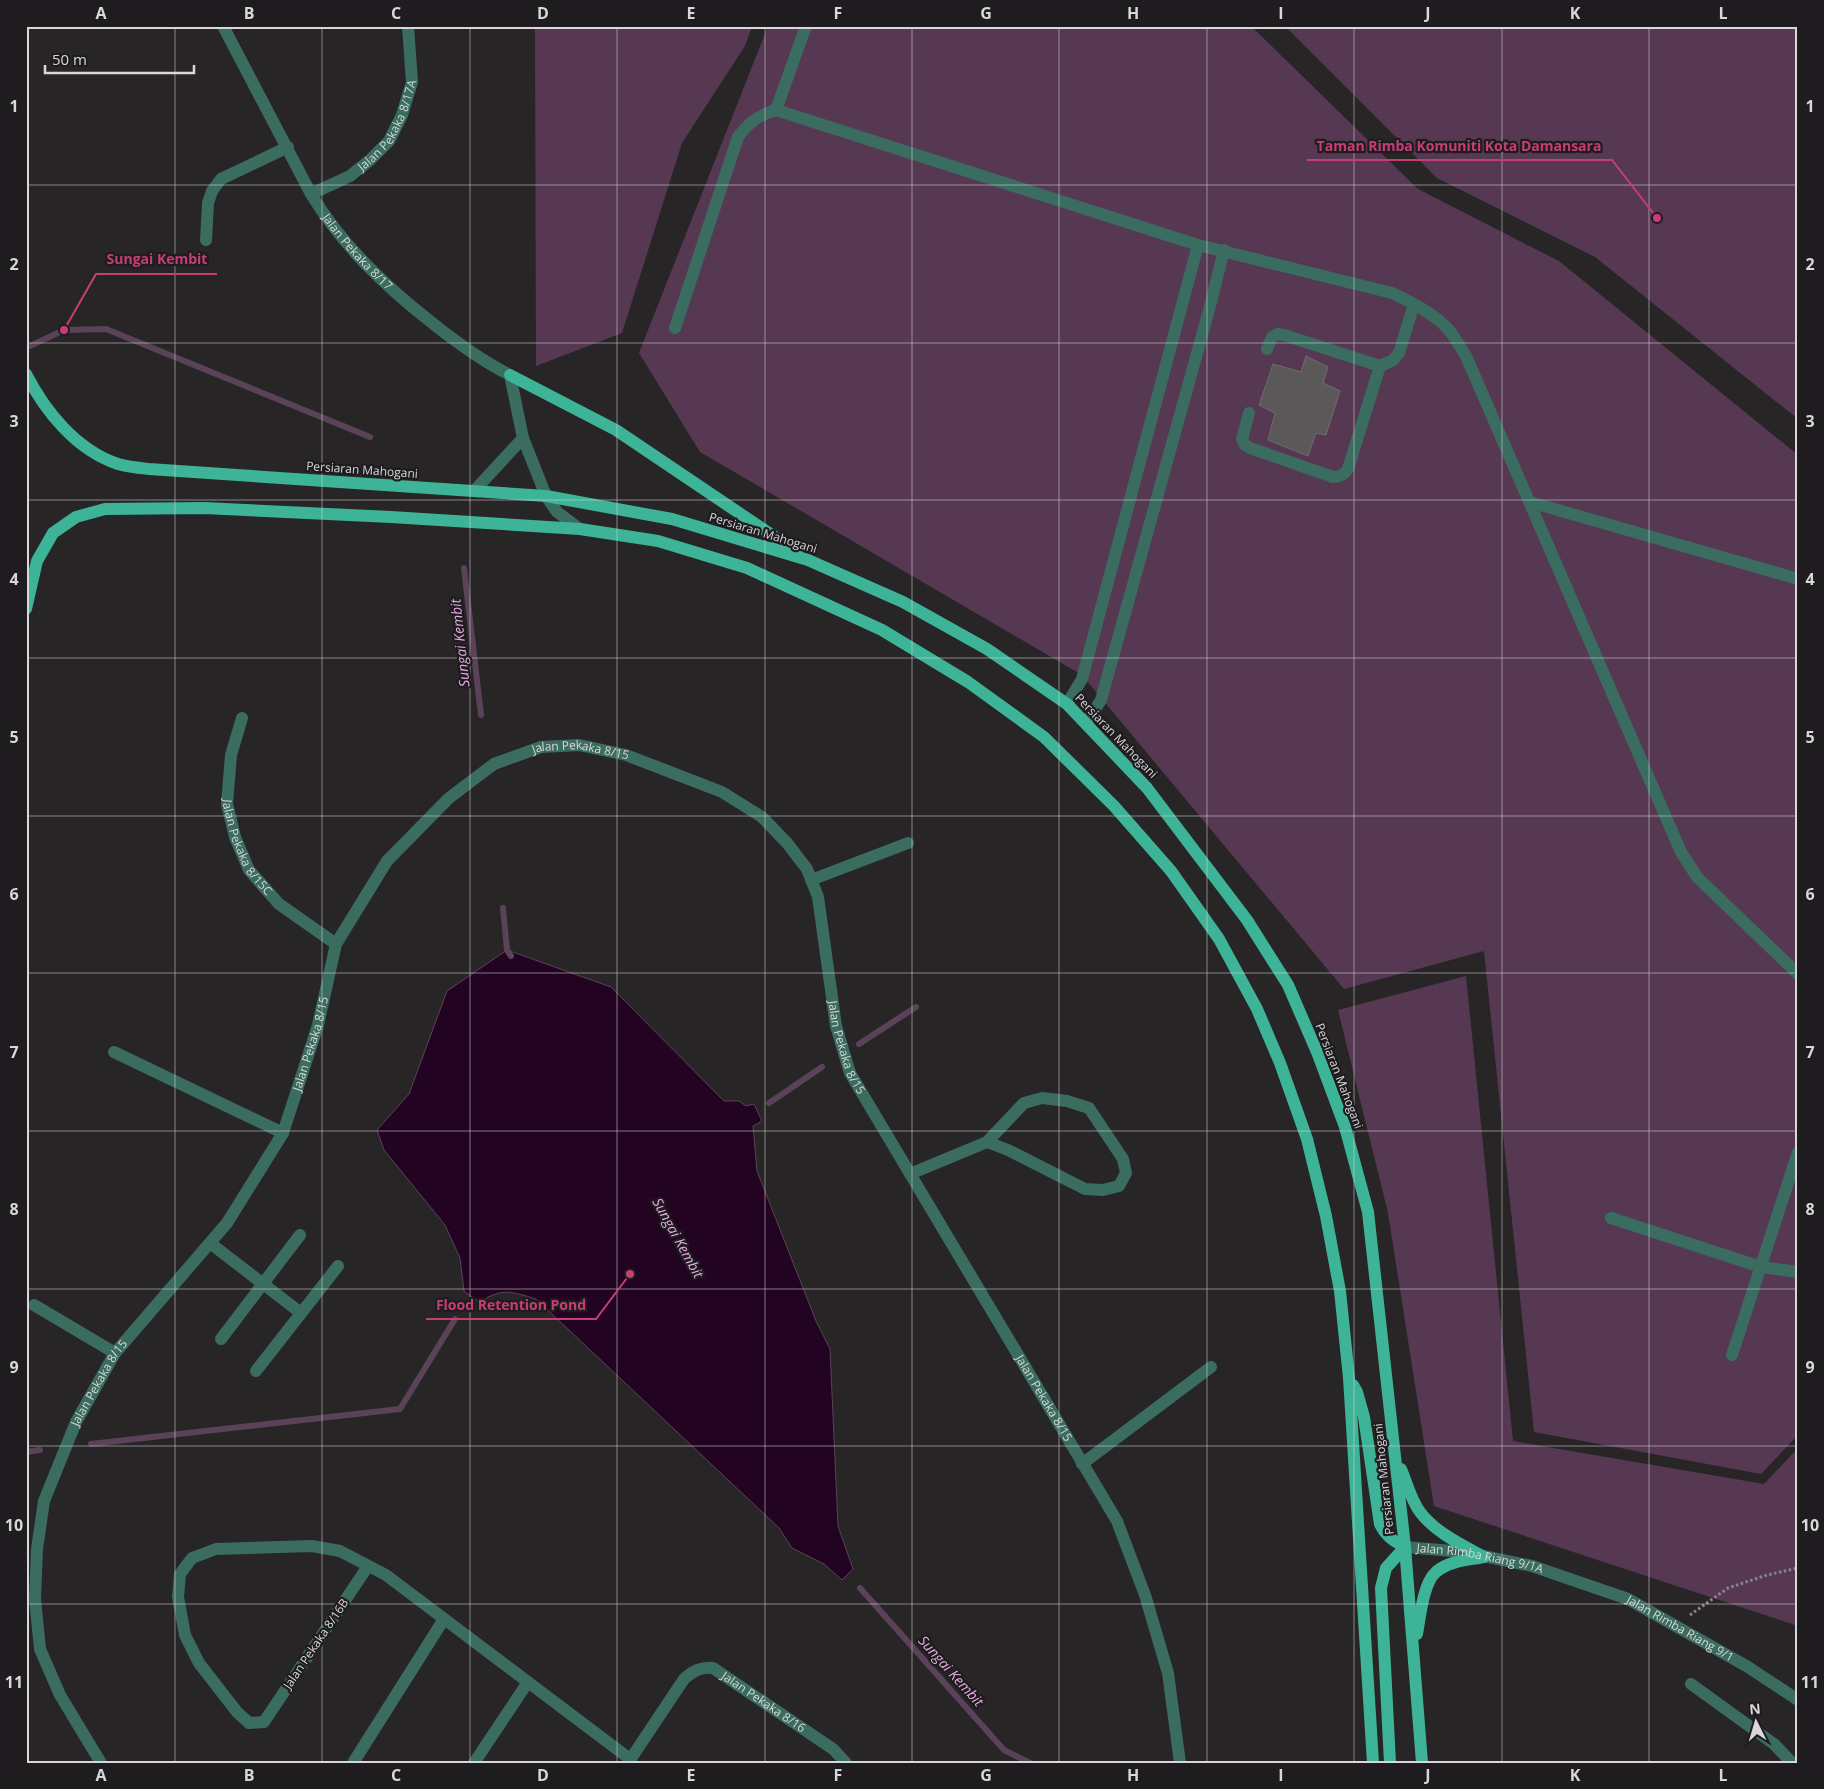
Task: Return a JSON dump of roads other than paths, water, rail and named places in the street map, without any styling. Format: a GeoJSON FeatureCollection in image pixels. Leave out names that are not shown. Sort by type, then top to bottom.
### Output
{"type":"FeatureCollection","features":[{"type":"Feature","properties":{"kind":"main road","name":"Persiaran Mahogani"},"geometry":{"type":"LineString","coordinates":[[26,374],[37,394],[59,423],[90,451],[118,464],[149,469],[546,496],[672,519],[808,560],[903,602],[987,649],[1067,704],[1147,788],[1247,920],[1288,986],[1345,1127],[1368,1212],[1405,1547],[1422,1763]]}},
{"type":"Feature","properties":{"kind":"main road"},"geometry":{"type":"LineString","coordinates":[[510,376],[616,430],[808,560]]}},
{"type":"Feature","properties":{"kind":"main road"},"geometry":{"type":"LineString","coordinates":[[26,609],[36,561],[53,533],[76,516],[105,509],[214,508],[391,516],[580,528],[658,541],[747,568],[882,630],[968,682],[1044,736],[1114,806],[1170,871],[1219,940],[1257,1009],[1280,1063],[1307,1139],[1326,1216],[1340,1291],[1349,1378],[1373,1763]]}},
{"type":"Feature","properties":{"kind":"main road"},"geometry":{"type":"LineString","coordinates":[[1349,1378],[1357,1392],[1364,1417],[1380,1524],[1385,1534],[1392,1541],[1405,1547],[1386,1568],[1381,1588],[1390,1763]]}},
{"type":"Feature","properties":{"kind":"main road"},"geometry":{"type":"LineString","coordinates":[[1395,1453],[1411,1495],[1420,1512],[1430,1523],[1450,1538],[1484,1557]]}},
{"type":"Feature","properties":{"kind":"main road"},"geometry":{"type":"LineString","coordinates":[[1414,1651],[1429,1581],[1436,1571],[1451,1563],[1484,1557]]}},
{"type":"Feature","properties":{"kind":"street","name":"Jalan Pekaka 8/17"},"geometry":{"type":"LineString","coordinates":[[223,26],[311,194],[326,218],[359,258],[398,296],[454,340],[510,376]]}},
{"type":"Feature","properties":{"kind":"street","name":"Jalan Pekaka 8/17A"},"geometry":{"type":"LineString","coordinates":[[311,194],[350,176],[389,141],[402,115],[412,82],[408,26]]}},
{"type":"Feature","properties":{"kind":"street"},"geometry":{"type":"LineString","coordinates":[[776,110],[806,26]]}},
{"type":"Feature","properties":{"kind":"street"},"geometry":{"type":"LineString","coordinates":[[675,328],[738,137],[744,128],[756,117],[776,110],[1198,245],[1392,293],[1434,315],[1450,330],[1466,356],[1681,852],[1697,877],[1798,974]]}},
{"type":"Feature","properties":{"kind":"street"},"geometry":{"type":"LineString","coordinates":[[206,240],[208,203],[212,191],[221,179],[288,147]]}},
{"type":"Feature","properties":{"kind":"street"},"geometry":{"type":"LineString","coordinates":[[1067,704],[1082,679],[1198,245]]}},
{"type":"Feature","properties":{"kind":"street"},"geometry":{"type":"LineString","coordinates":[[1086,723],[1101,700],[1224,250]]}},
{"type":"Feature","properties":{"kind":"street"},"geometry":{"type":"LineString","coordinates":[[1267,349],[1272,337],[1278,334],[1380,366],[1393,360],[1399,353],[1414,304]]}},
{"type":"Feature","properties":{"kind":"street"},"geometry":{"type":"LineString","coordinates":[[1249,413],[1242,433],[1244,445],[1333,477],[1339,477],[1348,469],[1380,366]]}},
{"type":"Feature","properties":{"kind":"street"},"geometry":{"type":"LineString","coordinates":[[510,376],[523,438],[546,496],[557,512],[580,528]]}},
{"type":"Feature","properties":{"kind":"street"},"geometry":{"type":"LineString","coordinates":[[474,491],[523,438]]}},
{"type":"Feature","properties":{"kind":"street"},"geometry":{"type":"LineString","coordinates":[[1530,502],[1798,579]]}},
{"type":"Feature","properties":{"kind":"street","name":"Jalan Pekaka 8/15C"},"geometry":{"type":"LineString","coordinates":[[242,718],[231,755],[229,784],[228,804],[235,837],[249,870],[280,904],[336,944]]}},
{"type":"Feature","properties":{"kind":"street","name":"Jalan Pekaka 8/15"},"geometry":{"type":"LineString","coordinates":[[102,1763],[60,1695],[40,1649],[35,1599],[37,1548],[44,1502],[76,1422],[116,1353],[227,1223],[282,1133],[318,1025],[336,944],[387,861],[449,798],[494,764],[541,747],[579,745],[626,755],[722,792],[762,817],[788,843],[807,869],[818,897],[836,1026],[850,1073],[1117,1521],[1145,1594],[1168,1673],[1180,1763]]}},
{"type":"Feature","properties":{"kind":"street"},"geometry":{"type":"LineString","coordinates":[[811,880],[908,843]]}},
{"type":"Feature","properties":{"kind":"street"},"geometry":{"type":"LineString","coordinates":[[114,1052],[282,1133]]}},
{"type":"Feature","properties":{"kind":"street"},"geometry":{"type":"LineString","coordinates":[[910,1174],[987,1142],[1024,1103],[1042,1098],[1067,1101],[1089,1108],[1123,1159],[1126,1173],[1119,1186],[1103,1190],[1085,1189],[1016,1154],[987,1142]]}},
{"type":"Feature","properties":{"kind":"street"},"geometry":{"type":"LineString","coordinates":[[1732,1355],[1798,1152]]}},
{"type":"Feature","properties":{"kind":"street"},"geometry":{"type":"LineString","coordinates":[[1611,1218],[1761,1267],[1798,1272]]}},
{"type":"Feature","properties":{"kind":"street"},"geometry":{"type":"LineString","coordinates":[[221,1339],[300,1235]]}},
{"type":"Feature","properties":{"kind":"street"},"geometry":{"type":"LineString","coordinates":[[210,1243],[301,1313]]}},
{"type":"Feature","properties":{"kind":"street"},"geometry":{"type":"LineString","coordinates":[[256,1370],[338,1266]]}},
{"type":"Feature","properties":{"kind":"street"},"geometry":{"type":"LineString","coordinates":[[34,1305],[116,1353]]}},
{"type":"Feature","properties":{"kind":"street"},"geometry":{"type":"LineString","coordinates":[[1082,1464],[1211,1367]]}},
{"type":"Feature","properties":{"kind":"street","name":"Jalan Pekaka 8/16B"},"geometry":{"type":"LineString","coordinates":[[312,1546],[340,1551],[368,1566],[264,1722],[249,1723],[237,1712],[199,1663],[185,1635],[178,1597],[180,1574],[192,1558],[216,1549],[312,1546]]}},
{"type":"Feature","properties":{"kind":"street","name":"Jalan Rimba Riang 9/1A"},"geometry":{"type":"LineString","coordinates":[[1405,1547],[1464,1552],[1532,1566],[1555,1573]]}},
{"type":"Feature","properties":{"kind":"street"},"geometry":{"type":"LineString","coordinates":[[368,1566],[386,1575],[629,1761]]}},
{"type":"Feature","properties":{"kind":"street","name":"Jalan Rimba Riang 9/1"},"geometry":{"type":"LineString","coordinates":[[1555,1573],[1628,1599],[1748,1667],[1798,1700]]}},
{"type":"Feature","properties":{"kind":"street"},"geometry":{"type":"LineString","coordinates":[[353,1763],[444,1619]]}},
{"type":"Feature","properties":{"kind":"street","name":"Jalan Pekaka 8/16"},"geometry":{"type":"LineString","coordinates":[[629,1761],[684,1679],[703,1667],[713,1668],[833,1749],[846,1763]]}},
{"type":"Feature","properties":{"kind":"street"},"geometry":{"type":"LineString","coordinates":[[474,1763],[528,1682]]}},
{"type":"Feature","properties":{"kind":"street"},"geometry":{"type":"LineString","coordinates":[[1691,1684],[1774,1744],[1792,1763]]}},
{"type":"Feature","properties":{"kind":"water"},"geometry":{"type":"Polygon","coordinates":[[[507,950],[611,987],[724,1101],[739,1101],[746,1106],[754,1104],[762,1121],[753,1126],[757,1171],[816,1321],[830,1349],[838,1526],[853,1569],[842,1580],[824,1564],[792,1548],[779,1528],[536,1299],[507,1292],[494,1294],[479,1302],[464,1291],[460,1258],[445,1225],[384,1150],[377,1130],[409,1094],[447,991],[507,950]]]}},
{"type":"Feature","properties":{"kind":"waterway","name":"Sungai Kembit"},"geometry":{"type":"LineString","coordinates":[[30,346],[64,330],[106,329],[370,437]]}},
{"type":"Feature","properties":{"kind":"waterway","name":"Sungai Kembit"},"geometry":{"type":"LineString","coordinates":[[464,568],[481,715]]}},
{"type":"Feature","properties":{"kind":"waterway","name":"Sungai Kembit"},"geometry":{"type":"LineString","coordinates":[[503,908],[507,950],[511,956]]}},
{"type":"Feature","properties":{"kind":"waterway"},"geometry":{"type":"LineString","coordinates":[[859,1044],[916,1007]]}},
{"type":"Feature","properties":{"kind":"waterway"},"geometry":{"type":"LineString","coordinates":[[769,1103],[822,1067]]}},
{"type":"Feature","properties":{"kind":"waterway"},"geometry":{"type":"LineString","coordinates":[[91,1444],[400,1409],[455,1319]]}},
{"type":"Feature","properties":{"kind":"waterway"},"geometry":{"type":"LineString","coordinates":[[26,1452],[40,1450]]}},
{"type":"Feature","properties":{"kind":"waterway","name":"Sungai Kembit"},"geometry":{"type":"LineString","coordinates":[[860,1588],[1004,1750],[1030,1763]]}},
{"type":"Feature","properties":{"kind":"place","name":"Taman Rimba Komuniti Kota Damansara"},"geometry":{"type":"Point","coordinates":[1657,218]}},
{"type":"Feature","properties":{"kind":"place","name":"Sungai Kembit"},"geometry":{"type":"Point","coordinates":[64,330]}},
{"type":"Feature","properties":{"kind":"place","name":"Flood Retention Pond"},"geometry":{"type":"Point","coordinates":[630,1274]}}]}
